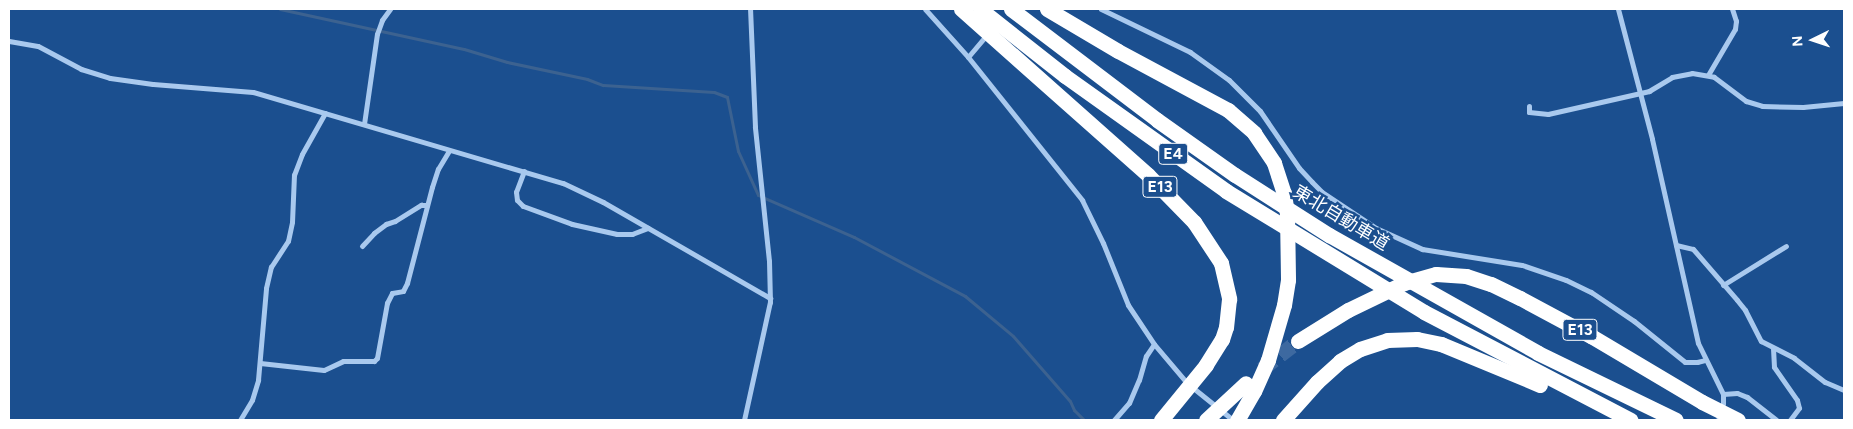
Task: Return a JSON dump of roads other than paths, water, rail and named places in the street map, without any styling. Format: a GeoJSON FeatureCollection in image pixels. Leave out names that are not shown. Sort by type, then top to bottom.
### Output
{"type":"FeatureCollection","features":[{"type":"Feature","properties":{"kind":"highway","name":"E13"},"geometry":{"type":"LineString","coordinates":[[962,9],[1011,43],[1180,206],[1206,237],[1221,263],[1229,299],[1226,327],[1216,350],[1206,365],[1161,420]]}},
{"type":"Feature","properties":{"kind":"highway","name":"E4"},"geometry":{"type":"LineString","coordinates":[[980,9],[1011,43],[1226,191],[1424,312],[1529,369],[1631,420]]}},
{"type":"Feature","properties":{"kind":"highway"},"geometry":{"type":"LineString","coordinates":[[1047,9],[1118,51],[1228,110],[1254,132],[1274,163],[1284,193],[1287,214],[1288,280],[1278,331],[1268,360],[1246,389],[1206,420]]}},
{"type":"Feature","properties":{"kind":"highway","name":"東北自動車道"},"geometry":{"type":"LineString","coordinates":[[1006,12],[1030,24],[1157,120],[1236,175],[1329,235],[1538,353],[1676,420]]}},
{"type":"Feature","properties":{"kind":"highway","name":"E13"},"geometry":{"type":"LineString","coordinates":[[1298,341],[1348,310],[1404,283],[1436,274],[1452,273],[1481,280],[1514,295],[1591,336],[1702,402],[1738,420]]}},
{"type":"Feature","properties":{"kind":"highway"},"geometry":{"type":"LineString","coordinates":[[1283,420],[1328,370],[1348,355],[1372,344],[1409,338],[1454,349],[1624,420]]}},
{"type":"Feature","properties":{"kind":"highway"},"geometry":{"type":"LineString","coordinates":[[1237,420],[1246,389]]}},
{"type":"Feature","properties":{"kind":"street"},"geometry":{"type":"LineString","coordinates":[[364,124],[377,34],[382,20],[390,9]]}},
{"type":"Feature","properties":{"kind":"street"},"geometry":{"type":"LineString","coordinates":[[744,420],[770,298],[769,261],[755,127],[750,9]]}},
{"type":"Feature","properties":{"kind":"street"},"geometry":{"type":"LineString","coordinates":[[926,9],[968,57],[1082,200],[1103,243],[1128,305],[1154,344],[1187,383],[1233,420]]}},
{"type":"Feature","properties":{"kind":"street"},"geometry":{"type":"LineString","coordinates":[[1101,9],[1190,52],[1229,80],[1260,110],[1299,168],[1312,182],[1322,192],[1376,228],[1422,249],[1522,265],[1566,280],[1591,292],[1634,321],[1685,362],[1705,360]]}},
{"type":"Feature","properties":{"kind":"street"},"geometry":{"type":"LineString","coordinates":[[1618,9],[1640,94],[1698,343],[1723,394],[1723,403],[1718,420]]}},
{"type":"Feature","properties":{"kind":"street"},"geometry":{"type":"LineString","coordinates":[[1708,75],[1735,29],[1736,21],[1732,9]]}},
{"type":"Feature","properties":{"kind":"street"},"geometry":{"type":"LineString","coordinates":[[968,57],[1006,12]]}},
{"type":"Feature","properties":{"kind":"street"},"geometry":{"type":"LineString","coordinates":[[9,41],[38,46],[81,69],[110,78],[153,84],[253,92],[563,183],[604,202],[770,298]]}},
{"type":"Feature","properties":{"kind":"street"},"geometry":{"type":"LineString","coordinates":[[1528,106],[1530,112],[1548,114],[1640,94],[1680,74],[1708,75],[1746,101],[1762,106],[1803,107],[1844,103]]}},
{"type":"Feature","properties":{"kind":"street"},"geometry":{"type":"LineString","coordinates":[[240,420],[252,400],[260,363],[266,288],[271,267],[288,241],[292,222],[294,175],[302,154],[325,113]]}},
{"type":"Feature","properties":{"kind":"street"},"geometry":{"type":"LineString","coordinates":[[260,363],[324,370],[343,361],[374,361],[377,358],[382,324],[390,296],[392,293],[403,292],[407,283],[438,169],[450,151]]}},
{"type":"Feature","properties":{"kind":"street"},"geometry":{"type":"LineString","coordinates":[[524,171],[516,192],[517,200],[523,206],[572,224],[617,234],[632,234],[648,228]]}},
{"type":"Feature","properties":{"kind":"street"},"geometry":{"type":"LineString","coordinates":[[362,246],[386,224],[395,221],[421,205],[427,205]]}},
{"type":"Feature","properties":{"kind":"street"},"geometry":{"type":"LineString","coordinates":[[1676,245],[1693,249],[1745,310],[1761,341],[1794,358],[1825,382],[1844,390]]}},
{"type":"Feature","properties":{"kind":"street"},"geometry":{"type":"LineString","coordinates":[[1723,285],[1786,246]]}},
{"type":"Feature","properties":{"kind":"street"},"geometry":{"type":"LineString","coordinates":[[1114,420],[1129,403],[1139,380],[1146,356],[1154,344]]}},
{"type":"Feature","properties":{"kind":"street"},"geometry":{"type":"LineString","coordinates":[[1773,348],[1774,367],[1797,400],[1799,408],[1790,420]]}},
{"type":"Feature","properties":{"kind":"street"},"geometry":{"type":"LineString","coordinates":[[1723,394],[1737,393],[1747,397],[1776,420]]}},
{"type":"Feature","properties":{"kind":"waterway"},"geometry":{"type":"LineString","coordinates":[[280,9],[464,49],[507,62],[587,79],[603,85],[714,92],[727,97],[738,151],[758,195],[854,237],[965,296],[1013,336],[1070,401],[1074,410],[1084,420]]}},
{"type":"Feature","properties":{"kind":"tunnel"},"geometry":{"type":"LineString","coordinates":[[1262,369],[1298,341]]}}]}
